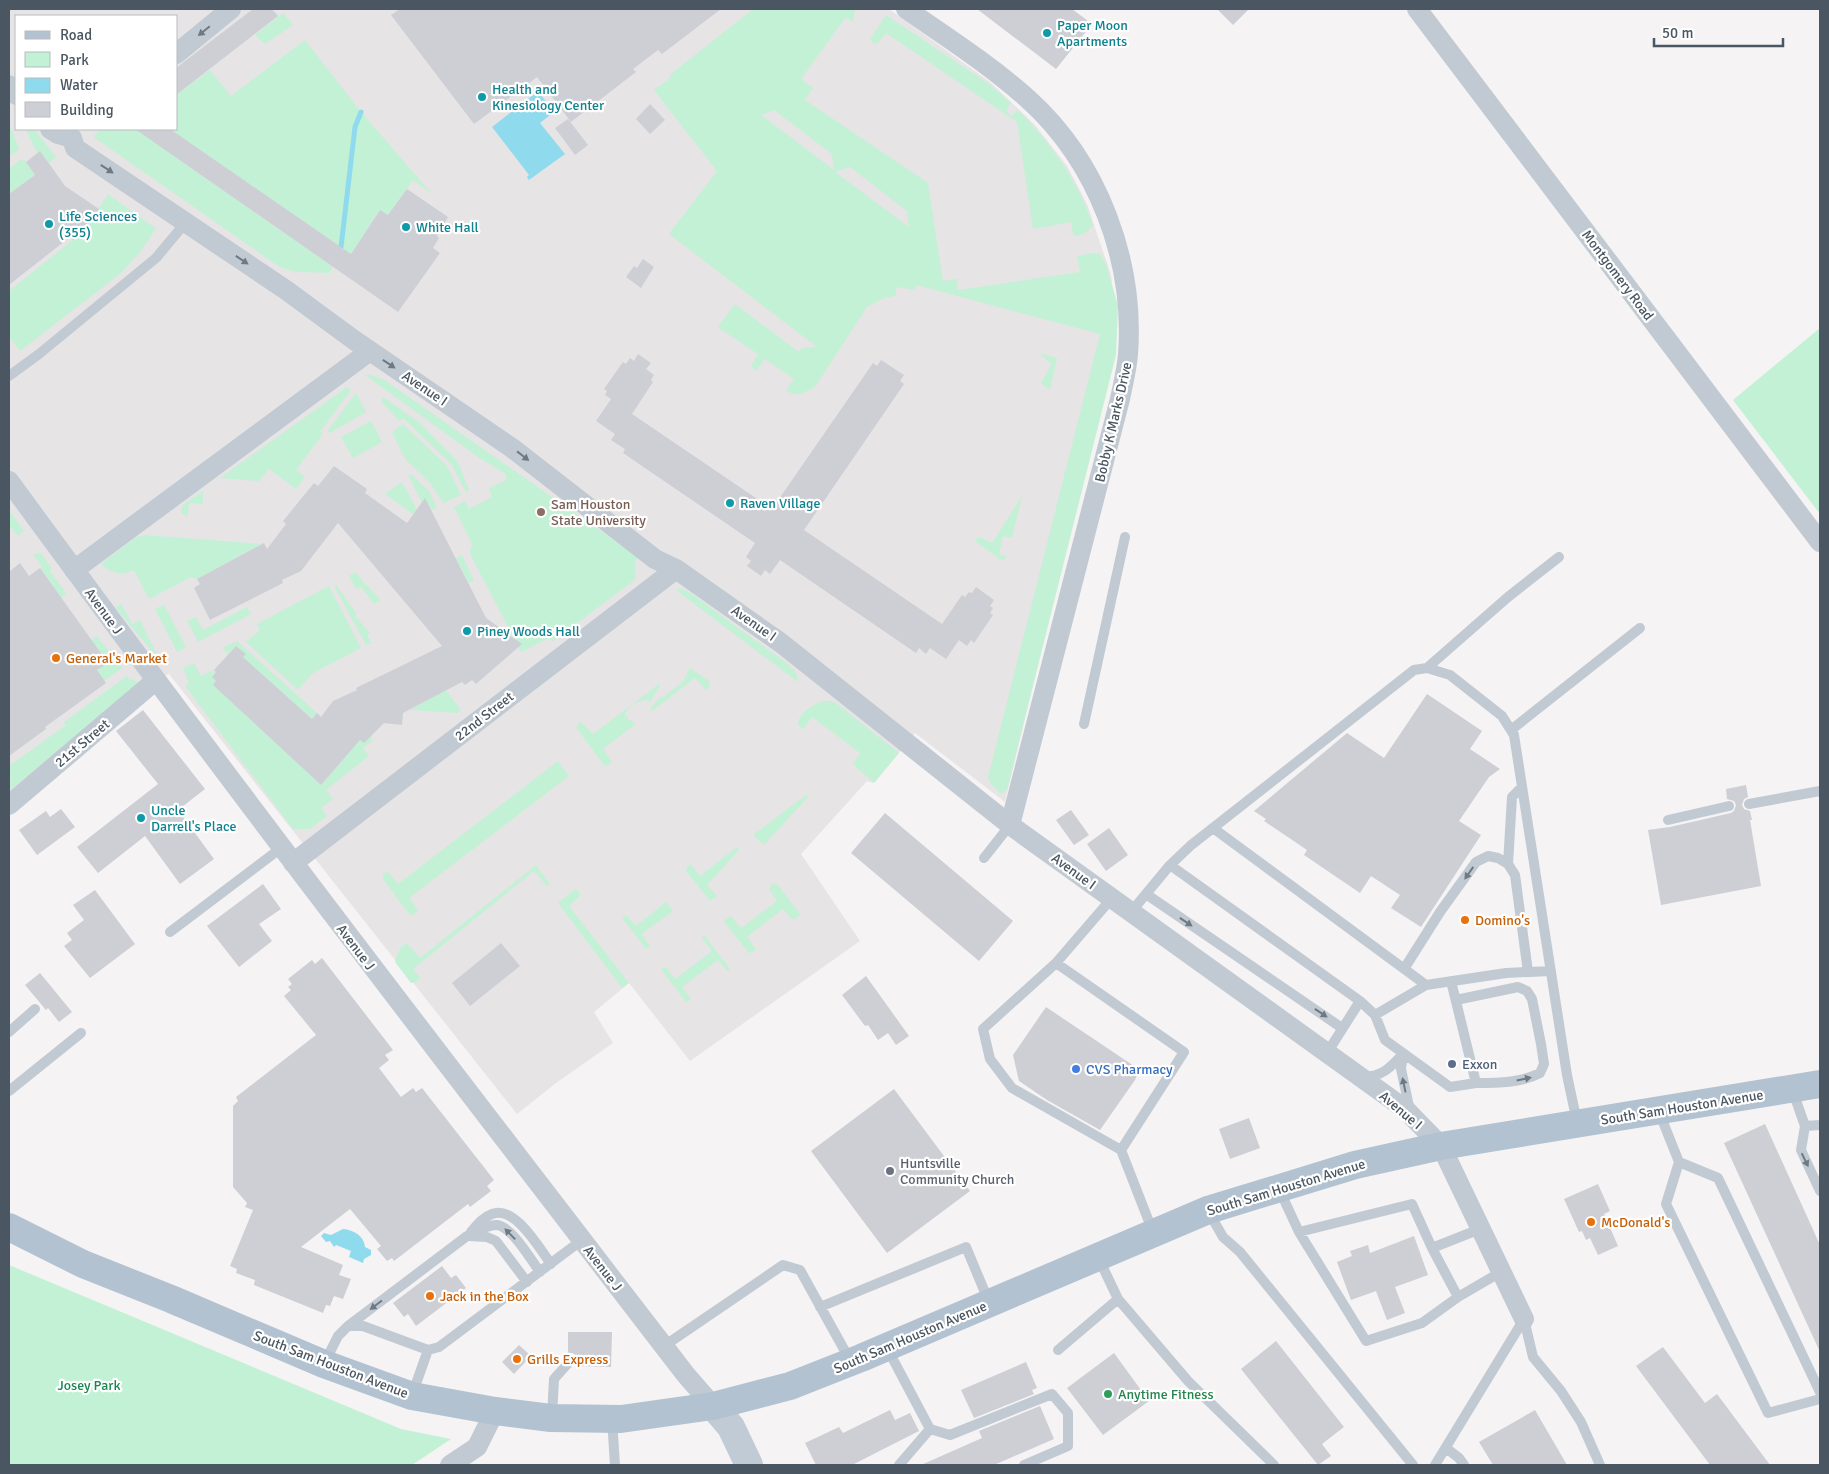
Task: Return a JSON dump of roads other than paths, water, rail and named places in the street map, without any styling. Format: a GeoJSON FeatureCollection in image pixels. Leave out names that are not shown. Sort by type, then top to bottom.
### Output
{"type":"FeatureCollection","features":[{"type":"Feature","properties":{"kind":"main road","name":"South Sam Houston Avenue"},"geometry":{"type":"LineString","coordinates":[[9,1227],[83,1264],[324,1364],[412,1396],[495,1411],[552,1418],[621,1419],[713,1406],[790,1386],[886,1348],[1208,1210],[1278,1187],[1355,1165],[1441,1146],[1820,1084]]}},
{"type":"Feature","properties":{"kind":"street"},"geometry":{"type":"LineString","coordinates":[[178,52],[231,9]]}},
{"type":"Feature","properties":{"kind":"street","name":"Montgomery Road"},"geometry":{"type":"LineString","coordinates":[[1417,9],[1820,542]]}},
{"type":"Feature","properties":{"kind":"street","name":"Bobby K Marks Drive"},"geometry":{"type":"LineString","coordinates":[[910,10],[987,65],[1028,100],[1062,136],[1088,176],[1110,222],[1123,266],[1128,314],[1128,355],[1120,399],[1010,825]]}},
{"type":"Feature","properties":{"kind":"street","name":"Avenue I"},"geometry":{"type":"LineString","coordinates":[[52,130],[58,134],[78,134],[75,148],[286,290],[512,448],[656,559],[676,568],[781,643],[1010,825],[1405,1109],[1441,1146],[1524,1319]]}},
{"type":"Feature","properties":{"kind":"street"},"geometry":{"type":"LineString","coordinates":[[74,570],[370,350]]}},
{"type":"Feature","properties":{"kind":"street","name":"Avenue J"},"geometry":{"type":"LineString","coordinates":[[9,481],[287,856],[664,1346],[713,1406]]}},
{"type":"Feature","properties":{"kind":"street","name":"22nd Street"},"geometry":{"type":"LineString","coordinates":[[287,856],[676,568]]}},
{"type":"Feature","properties":{"kind":"street","name":"21st Street"},"geometry":{"type":"LineString","coordinates":[[9,805],[156,681]]}},
{"type":"Feature","properties":{"kind":"street"},"geometry":{"type":"LineString","coordinates":[[713,1406],[731,1427],[749,1465]]}},
{"type":"Feature","properties":{"kind":"street"},"geometry":{"type":"LineString","coordinates":[[450,1465],[477,1447],[495,1411]]}},
{"type":"Feature","properties":{"kind":"lane"},"geometry":{"type":"LineString","coordinates":[[9,376],[39,354],[156,258],[186,222]]}},
{"type":"Feature","properties":{"kind":"lane"},"geometry":{"type":"LineString","coordinates":[[1084,724],[1125,537]]}},
{"type":"Feature","properties":{"kind":"lane"},"geometry":{"type":"LineString","coordinates":[[1427,668],[1508,597],[1559,557]]}},
{"type":"Feature","properties":{"kind":"lane"},"geometry":{"type":"LineString","coordinates":[[1511,730],[1640,628]]}},
{"type":"Feature","properties":{"kind":"lane"},"geometry":{"type":"LineString","coordinates":[[1131,912],[1170,865],[1190,846],[1414,670],[1427,668],[1450,675],[1502,716],[1514,735],[1567,1075],[1577,1124]]}},
{"type":"Feature","properties":{"kind":"lane"},"geometry":{"type":"LineString","coordinates":[[1508,864],[1512,797],[1522,787]]}},
{"type":"Feature","properties":{"kind":"lane"},"geometry":{"type":"LineString","coordinates":[[1749,804],[1820,791]]}},
{"type":"Feature","properties":{"kind":"lane"},"geometry":{"type":"LineString","coordinates":[[1668,820],[1729,806]]}},
{"type":"Feature","properties":{"kind":"lane"},"geometry":{"type":"LineString","coordinates":[[984,858],[1010,825]]}},
{"type":"Feature","properties":{"kind":"lane"},"geometry":{"type":"LineString","coordinates":[[1213,828],[1426,985]]}},
{"type":"Feature","properties":{"kind":"lane"},"geometry":{"type":"LineString","coordinates":[[170,932],[287,856]]}},
{"type":"Feature","properties":{"kind":"lane"},"geometry":{"type":"LineString","coordinates":[[1404,969],[1440,912],[1476,862],[1488,856],[1498,858],[1508,864],[1515,875],[1528,972]]}},
{"type":"Feature","properties":{"kind":"lane"},"geometry":{"type":"LineString","coordinates":[[1170,865],[1360,1001],[1376,1015],[1385,1040],[1450,1087],[1476,1083],[1516,1081],[1530,1078],[1540,1073],[1544,1064],[1542,1044],[1532,999],[1527,991],[1518,987],[1456,1000]]}},
{"type":"Feature","properties":{"kind":"lane"},"geometry":{"type":"LineString","coordinates":[[1146,894],[1342,1028]]}},
{"type":"Feature","properties":{"kind":"lane"},"geometry":{"type":"LineString","coordinates":[[1112,898],[1056,963],[983,1029],[990,1059],[1012,1088],[1121,1150],[1154,1232]]}},
{"type":"Feature","properties":{"kind":"lane"},"geometry":{"type":"LineString","coordinates":[[1056,963],[1184,1052],[1121,1150]]}},
{"type":"Feature","properties":{"kind":"lane"},"geometry":{"type":"LineString","coordinates":[[1376,1015],[1426,985],[1528,972],[1551,971]]}},
{"type":"Feature","properties":{"kind":"lane"},"geometry":{"type":"LineString","coordinates":[[1451,982],[1476,1083]]}},
{"type":"Feature","properties":{"kind":"lane"},"geometry":{"type":"LineString","coordinates":[[1327,1053],[1360,1001]]}},
{"type":"Feature","properties":{"kind":"lane"},"geometry":{"type":"LineString","coordinates":[[9,1032],[35,1009]]}},
{"type":"Feature","properties":{"kind":"lane"},"geometry":{"type":"LineString","coordinates":[[9,1091],[81,1033]]}},
{"type":"Feature","properties":{"kind":"lane"},"geometry":{"type":"LineString","coordinates":[[1360,1077],[1376,1076],[1392,1066],[1404,1054]]}},
{"type":"Feature","properties":{"kind":"lane"},"geometry":{"type":"LineString","coordinates":[[1404,1054],[1401,1069],[1411,1116]]}},
{"type":"Feature","properties":{"kind":"lane"},"geometry":{"type":"LineString","coordinates":[[1792,1089],[1805,1126],[1801,1150],[1820,1191]]}},
{"type":"Feature","properties":{"kind":"lane"},"geometry":{"type":"LineString","coordinates":[[1658,1111],[1679,1162],[1666,1204],[1768,1413],[1820,1399]]}},
{"type":"Feature","properties":{"kind":"lane"},"geometry":{"type":"LineString","coordinates":[[1805,1126],[1820,1125]]}},
{"type":"Feature","properties":{"kind":"lane"},"geometry":{"type":"LineString","coordinates":[[1679,1162],[1718,1178],[1820,1392]]}},
{"type":"Feature","properties":{"kind":"lane"},"geometry":{"type":"LineString","coordinates":[[1278,1187],[1299,1232],[1366,1341],[1422,1323],[1458,1297],[1501,1272]]}},
{"type":"Feature","properties":{"kind":"lane"},"geometry":{"type":"LineString","coordinates":[[1299,1232],[1412,1204],[1432,1248],[1458,1297]]}},
{"type":"Feature","properties":{"kind":"lane"},"geometry":{"type":"LineString","coordinates":[[1208,1210],[1224,1237],[1240,1252],[1413,1465]]}},
{"type":"Feature","properties":{"kind":"lane"},"geometry":{"type":"LineString","coordinates":[[324,1364],[338,1336],[348,1326],[467,1236],[482,1220],[492,1214],[504,1213],[513,1217],[551,1264]]}},
{"type":"Feature","properties":{"kind":"lane"},"geometry":{"type":"LineString","coordinates":[[467,1236],[488,1226],[498,1225],[508,1230],[540,1272]]}},
{"type":"Feature","properties":{"kind":"lane"},"geometry":{"type":"LineString","coordinates":[[1432,1248],[1480,1229]]}},
{"type":"Feature","properties":{"kind":"lane"},"geometry":{"type":"LineString","coordinates":[[467,1236],[487,1237],[496,1241],[527,1282]]}},
{"type":"Feature","properties":{"kind":"lane"},"geometry":{"type":"LineString","coordinates":[[348,1326],[363,1326],[428,1350],[439,1348],[582,1240]]}},
{"type":"Feature","properties":{"kind":"lane"},"geometry":{"type":"LineString","coordinates":[[820,1307],[966,1247],[990,1303]]}},
{"type":"Feature","properties":{"kind":"lane"},"geometry":{"type":"LineString","coordinates":[[1097,1256],[1118,1299],[1188,1381],[1274,1465]]}},
{"type":"Feature","properties":{"kind":"lane"},"geometry":{"type":"LineString","coordinates":[[664,1346],[783,1265],[800,1270],[851,1362]]}},
{"type":"Feature","properties":{"kind":"lane"},"geometry":{"type":"LineString","coordinates":[[1058,1350],[1118,1299]]}},
{"type":"Feature","properties":{"kind":"lane"},"geometry":{"type":"LineString","coordinates":[[1436,1465],[1524,1319]]}},
{"type":"Feature","properties":{"kind":"lane"},"geometry":{"type":"LineString","coordinates":[[1524,1319],[1532,1357],[1561,1391],[1581,1422],[1600,1465]]}},
{"type":"Feature","properties":{"kind":"lane"},"geometry":{"type":"LineString","coordinates":[[886,1348],[930,1429],[950,1435],[1052,1394],[1068,1413],[1068,1446],[1024,1465]]}},
{"type":"Feature","properties":{"kind":"lane"},"geometry":{"type":"LineString","coordinates":[[412,1396],[428,1350]]}},
{"type":"Feature","properties":{"kind":"lane"},"geometry":{"type":"LineString","coordinates":[[552,1418],[554,1378],[571,1360]]}},
{"type":"Feature","properties":{"kind":"lane"},"geometry":{"type":"LineString","coordinates":[[612,1419],[615,1465]]}},
{"type":"Feature","properties":{"kind":"lane"},"geometry":{"type":"LineString","coordinates":[[899,1465],[930,1429]]}},
{"type":"Feature","properties":{"kind":"lane"},"geometry":{"type":"LineString","coordinates":[[1446,1448],[1459,1458],[1464,1465]]}},
{"type":"Feature","properties":{"kind":"water"},"geometry":{"type":"Polygon","coordinates":[[[538,91],[554,112],[540,123],[565,154],[529,180],[527,177],[529,175],[492,127],[538,91]]]}},
{"type":"Feature","properties":{"kind":"water"},"geometry":{"type":"Polygon","coordinates":[[[343,1229],[358,1234],[363,1240],[365,1247],[371,1250],[371,1255],[364,1259],[363,1263],[349,1257],[351,1251],[336,1245],[334,1247],[330,1241],[326,1242],[321,1236],[324,1233],[331,1235],[343,1229]]]}},
{"type":"Feature","properties":{"kind":"waterway"},"geometry":{"type":"LineString","coordinates":[[341,247],[355,127],[361,112]]}},
{"type":"Feature","properties":{"kind":"place","name":"Paper Moon Apartments"},"geometry":{"type":"Point","coordinates":[1047,33]}},
{"type":"Feature","properties":{"kind":"place","name":"Health and Kinesiology Center"},"geometry":{"type":"Point","coordinates":[482,97]}},
{"type":"Feature","properties":{"kind":"place","name":"Life Sciences (355)"},"geometry":{"type":"Point","coordinates":[49,224]}},
{"type":"Feature","properties":{"kind":"place","name":"White Hall"},"geometry":{"type":"Point","coordinates":[406,227]}},
{"type":"Feature","properties":{"kind":"place","name":"Raven Village"},"geometry":{"type":"Point","coordinates":[730,503]}},
{"type":"Feature","properties":{"kind":"place","name":"Sam Houston State University"},"geometry":{"type":"Point","coordinates":[541,512]}},
{"type":"Feature","properties":{"kind":"place","name":"Piney Woods Hall"},"geometry":{"type":"Point","coordinates":[467,631]}},
{"type":"Feature","properties":{"kind":"place","name":"General's Market"},"geometry":{"type":"Point","coordinates":[56,658]}},
{"type":"Feature","properties":{"kind":"place","name":"Uncle Darrell's Place"},"geometry":{"type":"Point","coordinates":[141,818]}},
{"type":"Feature","properties":{"kind":"place","name":"Domino's"},"geometry":{"type":"Point","coordinates":[1465,920]}},
{"type":"Feature","properties":{"kind":"place","name":"Exxon"},"geometry":{"type":"Point","coordinates":[1452,1064]}},
{"type":"Feature","properties":{"kind":"place","name":"CVS Pharmacy"},"geometry":{"type":"Point","coordinates":[1076,1069]}},
{"type":"Feature","properties":{"kind":"place","name":"Huntsville Community Church"},"geometry":{"type":"Point","coordinates":[890,1171]}},
{"type":"Feature","properties":{"kind":"place","name":"McDonald's"},"geometry":{"type":"Point","coordinates":[1591,1222]}},
{"type":"Feature","properties":{"kind":"place","name":"Jack in the Box"},"geometry":{"type":"Point","coordinates":[430,1296]}},
{"type":"Feature","properties":{"kind":"place","name":"Grills Express"},"geometry":{"type":"Point","coordinates":[517,1359]}},
{"type":"Feature","properties":{"kind":"place","name":"Anytime Fitness"},"geometry":{"type":"Point","coordinates":[1108,1394]}},
{"type":"Feature","properties":{"kind":"park label","name":"Josey Park"},"geometry":{"type":"Point","coordinates":[89,1385]}}]}
